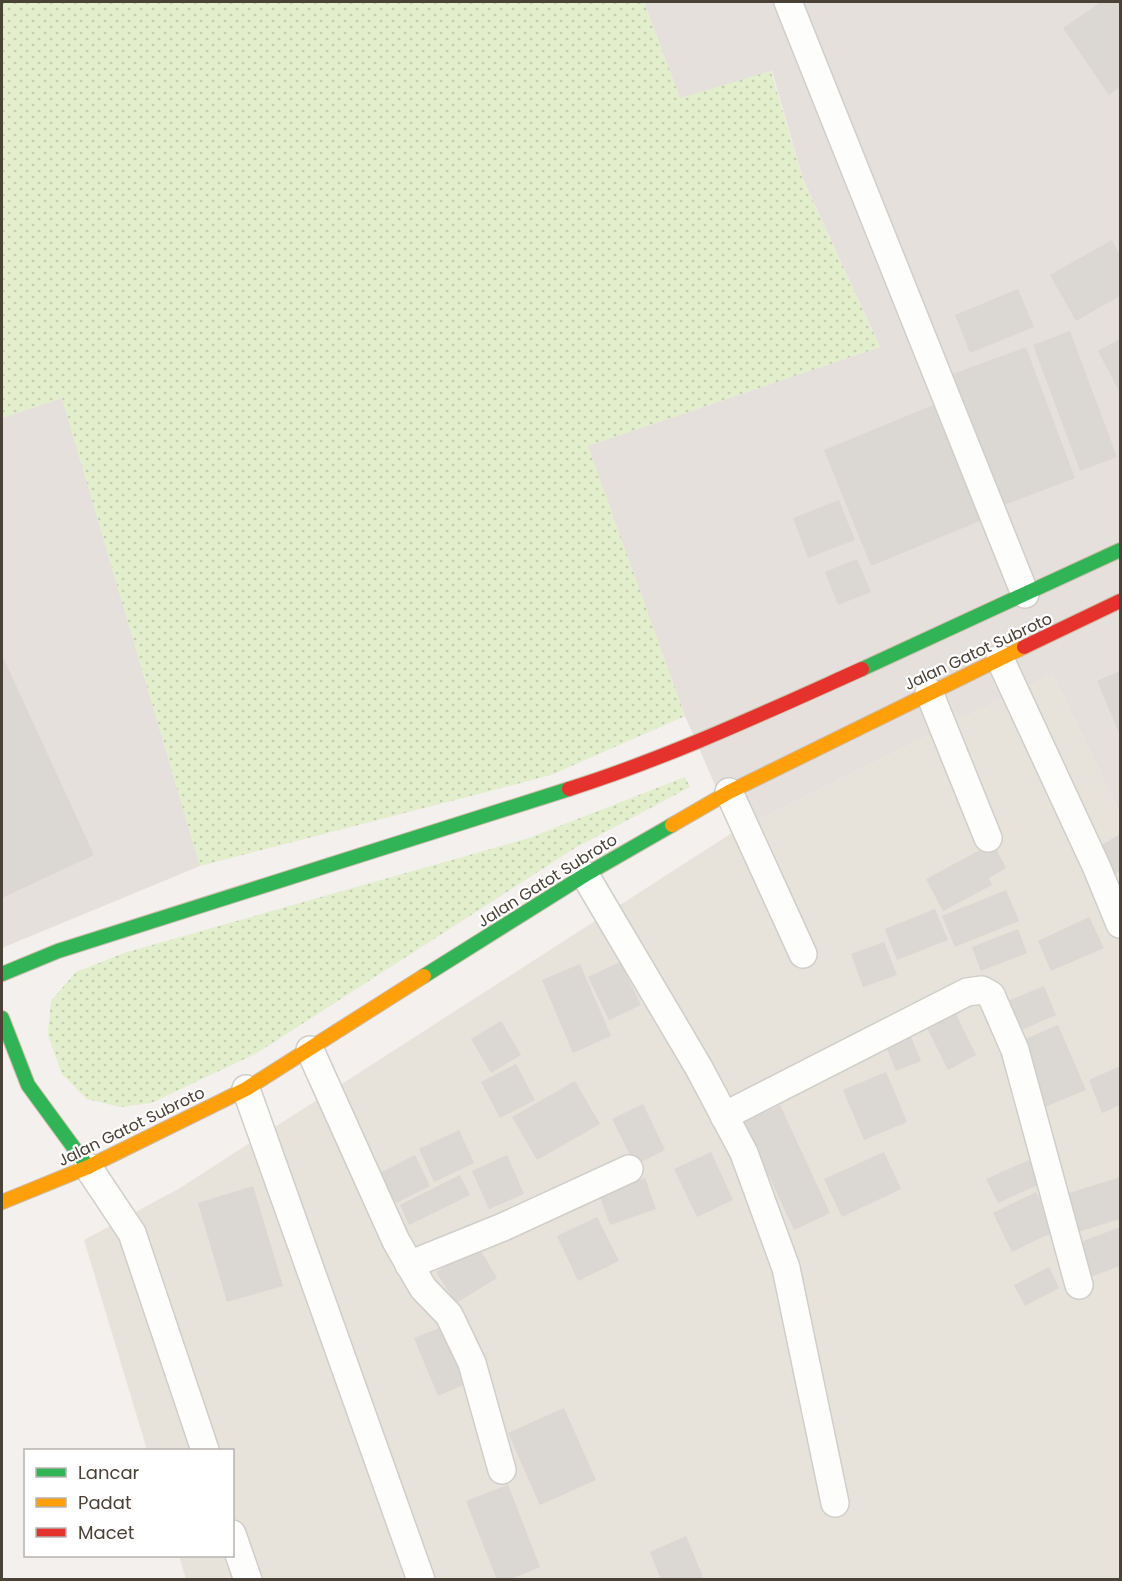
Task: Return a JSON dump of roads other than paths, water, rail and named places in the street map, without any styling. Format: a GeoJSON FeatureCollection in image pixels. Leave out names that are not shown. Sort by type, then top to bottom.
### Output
{"type":"FeatureCollection","features":[{"type":"Feature","properties":{"kind":"highway","name":"Jalan Gatot Subroto"},"geometry":{"type":"LineString","coordinates":[[2,974],[58,951],[612,775],[707,738],[1120,550]]}},
{"type":"Feature","properties":{"kind":"highway","name":"Jalan Gatot Subroto"},"geometry":{"type":"LineString","coordinates":[[2,1202],[88,1167],[246,1089],[585,875],[729,792],[929,692],[1120,601]]}},
{"type":"Feature","properties":{"kind":"highway"},"geometry":{"type":"LineString","coordinates":[[2,1018],[28,1085],[88,1167]]}},
{"type":"Feature","properties":{"kind":"street"},"geometry":{"type":"LineString","coordinates":[[788,2],[1025,594]]}},
{"type":"Feature","properties":{"kind":"street"},"geometry":{"type":"LineString","coordinates":[[1000,658],[1097,868],[1120,924]]}},
{"type":"Feature","properties":{"kind":"street"},"geometry":{"type":"LineString","coordinates":[[929,692],[988,838]]}},
{"type":"Feature","properties":{"kind":"street"},"geometry":{"type":"LineString","coordinates":[[729,792],[802,954]]}},
{"type":"Feature","properties":{"kind":"street"},"geometry":{"type":"LineString","coordinates":[[585,875],[699,1068],[744,1153],[786,1268],[835,1503]]}},
{"type":"Feature","properties":{"kind":"street"},"geometry":{"type":"LineString","coordinates":[[724,1116],[967,992],[982,990],[991,995],[1015,1050],[1079,1285]]}},
{"type":"Feature","properties":{"kind":"street"},"geometry":{"type":"LineString","coordinates":[[310,1050],[396,1241],[423,1288],[449,1315],[472,1363],[502,1470]]}},
{"type":"Feature","properties":{"kind":"street"},"geometry":{"type":"LineString","coordinates":[[246,1089],[421,1580]]}},
{"type":"Feature","properties":{"kind":"street"},"geometry":{"type":"LineString","coordinates":[[88,1167],[132,1233],[205,1449]]}},
{"type":"Feature","properties":{"kind":"street"},"geometry":{"type":"LineString","coordinates":[[410,1265],[503,1227],[629,1169]]}},
{"type":"Feature","properties":{"kind":"street"},"geometry":{"type":"LineString","coordinates":[[234,1540],[248,1580]]}}]}
